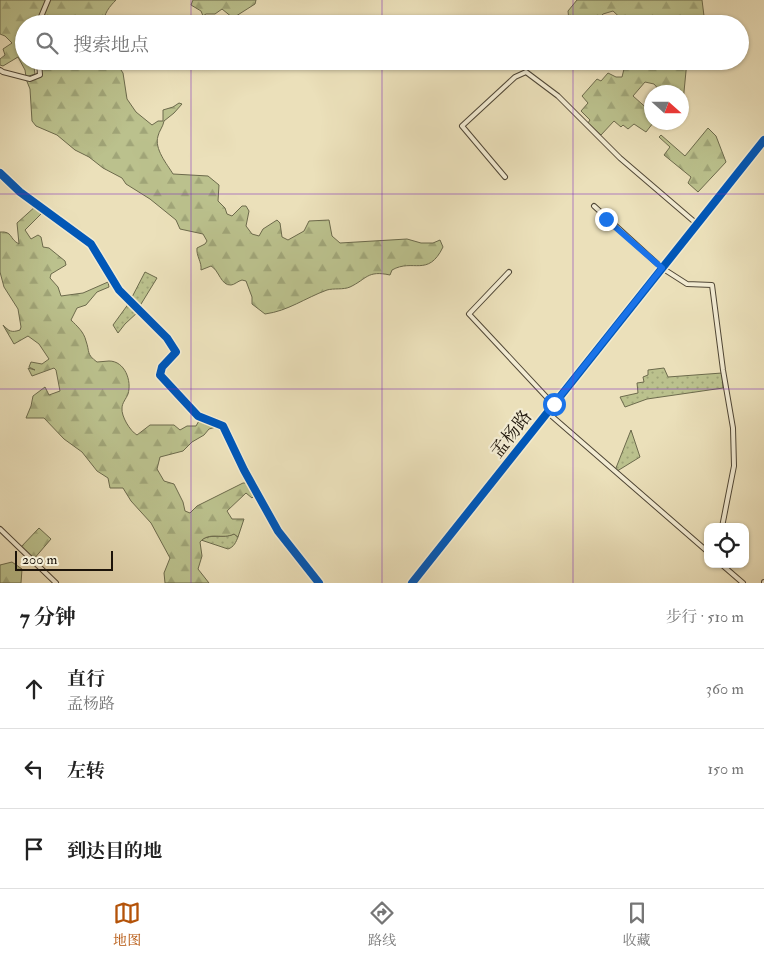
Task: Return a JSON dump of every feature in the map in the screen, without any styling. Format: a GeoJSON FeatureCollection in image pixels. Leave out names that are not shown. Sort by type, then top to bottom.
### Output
{"type":"FeatureCollection","features":[{"type":"Feature","properties":{"kind":"street"},"geometry":{"type":"LineString","coordinates":[[42,15],[48,0]]}},
{"type":"Feature","properties":{"kind":"street"},"geometry":{"type":"LineString","coordinates":[[0,70],[30,79],[40,75],[40,70]]}},
{"type":"Feature","properties":{"kind":"street"},"geometry":{"type":"LineString","coordinates":[[505,177],[462,126],[515,77],[526,72],[558,96],[620,158],[697,224]]}},
{"type":"Feature","properties":{"kind":"street","name":"孟杨路"},"geometry":{"type":"LineString","coordinates":[[412,583],[764,140]]}},
{"type":"Feature","properties":{"kind":"street"},"geometry":{"type":"LineString","coordinates":[[0,173],[20,192],[91,244],[119,290],[167,338],[176,352],[162,367],[160,375],[198,416],[223,426],[244,470],[278,531],[319,583]]}},
{"type":"Feature","properties":{"kind":"street"},"geometry":{"type":"LineString","coordinates":[[594,206],[662,268],[687,284],[712,285],[733,428],[734,466],[723,523]]}},
{"type":"Feature","properties":{"kind":"street"},"geometry":{"type":"LineString","coordinates":[[509,272],[469,314],[554,404]]}},
{"type":"Feature","properties":{"kind":"street"},"geometry":{"type":"LineString","coordinates":[[547,412],[704,549]]}},
{"type":"Feature","properties":{"kind":"street"},"geometry":{"type":"LineString","coordinates":[[0,529],[56,583]]}},
{"type":"Feature","properties":{"kind":"street"},"geometry":{"type":"LineString","coordinates":[[726,568],[743,583]]}},
{"type":"Feature","properties":{"kind":"green space"},"geometry":{"type":"Polygon","coordinates":[[[0,0],[47,0],[40,15],[15,15],[15,59],[3,66],[0,65],[0,59],[5,55],[3,49],[12,43],[0,34],[0,0]]]}},
{"type":"Feature","properties":{"kind":"green space"},"geometry":{"type":"Polygon","coordinates":[[[49,0],[116,0],[106,15],[43,15],[49,0]]]}},
{"type":"Feature","properties":{"kind":"green space"},"geometry":{"type":"Polygon","coordinates":[[[193,0],[256,0],[255,4],[238,15],[229,15],[222,9],[215,14],[203,15],[201,11],[191,5],[193,0]]]}},
{"type":"Feature","properties":{"kind":"green space"},"geometry":{"type":"Polygon","coordinates":[[[577,0],[702,0],[704,15],[617,15],[613,11],[602,15],[568,15],[568,11],[577,0]]]}},
{"type":"Feature","properties":{"kind":"green space"},"geometry":{"type":"Polygon","coordinates":[[[25,70],[34,70],[35,74],[26,77],[25,70]]]}},
{"type":"Feature","properties":{"kind":"green space"},"geometry":{"type":"Polygon","coordinates":[[[121,70],[127,99],[136,112],[152,125],[158,121],[163,121],[163,110],[179,103],[182,104],[164,121],[159,134],[157,141],[162,156],[173,174],[208,176],[219,185],[218,201],[225,208],[227,214],[232,216],[242,206],[246,206],[249,211],[246,226],[252,234],[259,236],[263,229],[277,220],[280,223],[282,237],[288,240],[304,231],[309,221],[329,220],[332,236],[340,243],[407,239],[421,243],[433,243],[440,240],[443,247],[432,262],[426,265],[400,267],[392,270],[390,275],[372,274],[350,287],[327,290],[289,307],[265,314],[252,304],[252,297],[246,281],[242,280],[228,285],[211,266],[201,270],[197,248],[207,241],[203,234],[180,229],[176,220],[150,199],[126,184],[122,178],[75,150],[57,135],[36,126],[32,121],[30,89],[26,79],[36,75],[38,71],[121,70]]]}},
{"type":"Feature","properties":{"kind":"green space"},"geometry":{"type":"Polygon","coordinates":[[[624,70],[686,70],[685,85],[655,85],[645,82],[633,96],[644,106],[644,130],[648,130],[646,132],[634,124],[628,129],[623,125],[621,127],[614,121],[601,135],[588,123],[590,120],[581,111],[588,103],[582,96],[597,79],[601,81],[608,73],[616,77],[622,77],[624,70]]]}},
{"type":"Feature","properties":{"kind":"green space"},"geometry":{"type":"Polygon","coordinates":[[[708,128],[716,136],[726,162],[698,192],[688,183],[691,177],[664,155],[670,147],[659,137],[661,135],[685,156],[708,128]]]}},
{"type":"Feature","properties":{"kind":"green space"},"geometry":{"type":"Polygon","coordinates":[[[37,205],[44,211],[25,230],[31,239],[38,235],[41,237],[43,247],[49,248],[65,261],[66,265],[51,274],[50,278],[58,287],[61,296],[83,293],[108,282],[109,287],[97,292],[86,305],[77,308],[71,320],[84,335],[91,357],[97,362],[115,362],[126,373],[129,389],[122,411],[126,423],[137,435],[150,425],[174,425],[180,430],[187,426],[196,426],[200,419],[219,424],[225,429],[216,427],[209,429],[183,451],[160,457],[157,469],[164,481],[174,484],[183,502],[185,511],[190,513],[197,506],[243,483],[250,483],[256,494],[252,498],[246,493],[227,511],[232,519],[244,519],[238,537],[234,534],[230,536],[212,536],[200,542],[202,556],[198,569],[209,583],[165,583],[164,573],[170,558],[151,523],[131,501],[123,488],[110,488],[108,478],[97,471],[82,452],[64,439],[44,418],[26,418],[33,396],[45,387],[49,395],[60,391],[54,368],[32,376],[28,368],[35,370],[29,367],[31,362],[42,364],[49,359],[39,344],[28,336],[14,344],[3,325],[12,331],[20,330],[21,327],[18,309],[4,287],[0,272],[0,232],[9,234],[19,244],[17,223],[37,205]]]}},
{"type":"Feature","properties":{"kind":"green space"},"geometry":{"type":"Polygon","coordinates":[[[145,272],[157,278],[138,309],[130,301],[145,272]]]}},
{"type":"Feature","properties":{"kind":"green space"},"geometry":{"type":"Polygon","coordinates":[[[129,303],[139,311],[118,333],[113,325],[129,303]]]}},
{"type":"Feature","properties":{"kind":"green space"},"geometry":{"type":"Polygon","coordinates":[[[664,368],[668,377],[722,373],[723,388],[647,399],[625,407],[620,397],[638,393],[637,383],[644,382],[643,377],[648,375],[648,370],[664,368]]]}},
{"type":"Feature","properties":{"kind":"green space"},"geometry":{"type":"Polygon","coordinates":[[[631,430],[640,457],[614,473],[631,430]]]}},
{"type":"Feature","properties":{"kind":"green space"},"geometry":{"type":"Polygon","coordinates":[[[39,528],[51,539],[33,560],[20,548],[39,528]]]}},
{"type":"Feature","properties":{"kind":"green space"},"geometry":{"type":"Polygon","coordinates":[[[234,534],[238,537],[236,542],[228,549],[201,540],[209,537],[234,534]]]}},
{"type":"Feature","properties":{"kind":"green space"},"geometry":{"type":"Polygon","coordinates":[[[12,562],[22,569],[21,583],[0,583],[0,565],[12,562]]]}},
{"type":"Feature","properties":{"kind":"cycle path"},"geometry":{"type":"LineString","coordinates":[[412,583],[764,140]]}},
{"type":"Feature","properties":{"kind":"cycle path"},"geometry":{"type":"LineString","coordinates":[[0,173],[20,192],[91,244],[119,290],[167,338],[176,352],[162,367],[160,375],[198,416],[223,426],[244,470],[278,531],[319,583]]}},
{"type":"Feature","properties":{"kind":"route"},"geometry":{"type":"LineString","coordinates":[[554,404],[662,268],[606,219]]}}]}
